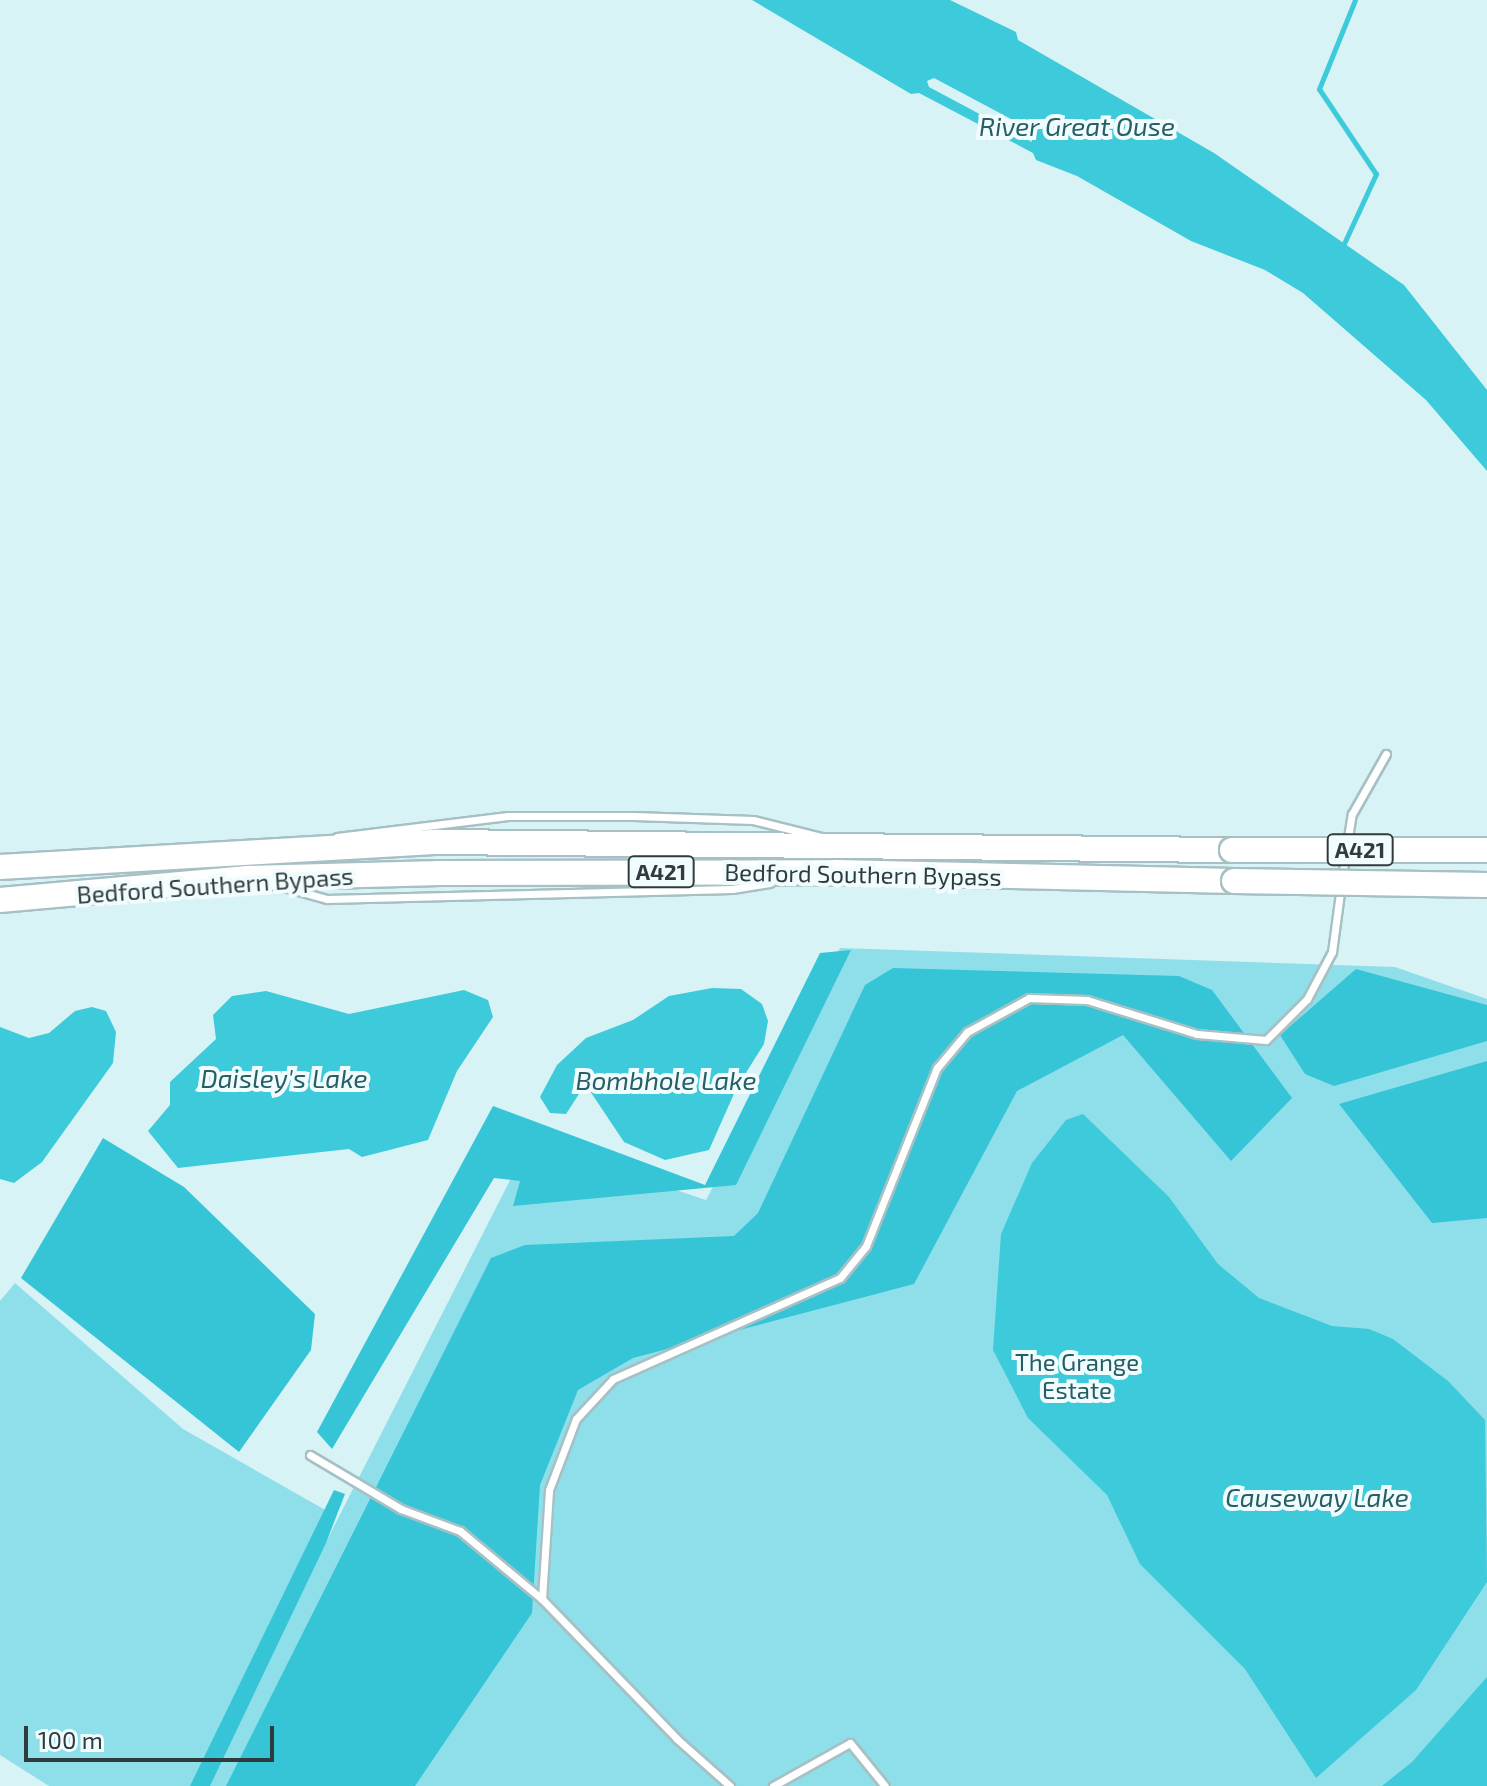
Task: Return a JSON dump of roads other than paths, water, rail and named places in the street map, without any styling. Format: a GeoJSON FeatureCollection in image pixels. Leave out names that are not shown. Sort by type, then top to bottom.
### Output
{"type":"FeatureCollection","features":[{"type":"Feature","properties":{"kind":"highway","name":"Bedford Southern Bypass"},"geometry":{"type":"LineString","coordinates":[[0,867],[87,858],[454,842],[1487,850]]}},
{"type":"Feature","properties":{"kind":"highway","name":"Bedford Southern Bypass"},"geometry":{"type":"LineString","coordinates":[[0,900],[248,878],[835,872],[1487,885]]}},
{"type":"Feature","properties":{"kind":"lane"},"geometry":{"type":"LineString","coordinates":[[542,1599],[549,1490],[576,1419],[613,1379],[840,1278],[866,1246],[937,1068],[967,1032],[1029,998],[1087,1000],[1197,1034],[1266,1040],[1287,1020],[1307,999],[1332,952],[1352,814],[1386,754]]}},
{"type":"Feature","properties":{"kind":"lane"},"geometry":{"type":"LineString","coordinates":[[310,1455],[401,1509],[460,1531],[542,1599],[666,1728],[730,1786]]}},
{"type":"Feature","properties":{"kind":"lane"},"geometry":{"type":"LineString","coordinates":[[773,1786],[850,1743],[885,1786]]}},
{"type":"Feature","properties":{"kind":"water","name":"River Great Ouse"},"geometry":{"type":"Polygon","coordinates":[[[752,0],[950,0],[1016,32],[1018,40],[1214,153],[1404,285],[1487,390],[1487,471],[1426,400],[1303,293],[1265,270],[1191,241],[1077,176],[1036,160],[1033,153],[919,93],[911,94],[752,0]],[[934,78],[927,81],[929,87],[1032,142],[1030,129],[934,78]]]}},
{"type":"Feature","properties":{"kind":"water","name":"Bombhole Lake"},"geometry":{"type":"Polygon","coordinates":[[[712,988],[741,989],[762,1004],[768,1021],[764,1044],[737,1087],[709,1150],[665,1160],[624,1142],[590,1091],[579,1094],[566,1114],[550,1113],[540,1097],[557,1065],[586,1038],[633,1020],[669,996],[712,988]]]}},
{"type":"Feature","properties":{"kind":"water","name":"Daisley's Lake"},"geometry":{"type":"Polygon","coordinates":[[[464,990],[488,1000],[493,1017],[457,1071],[428,1140],[362,1157],[349,1149],[178,1168],[148,1131],[170,1105],[170,1082],[216,1039],[213,1015],[232,996],[266,991],[349,1014],[464,990]]]}},
{"type":"Feature","properties":{"kind":"water"},"geometry":{"type":"Polygon","coordinates":[[[92,1007],[106,1011],[116,1032],[113,1063],[42,1162],[14,1183],[0,1179],[0,1027],[29,1038],[49,1033],[75,1011],[92,1007]]]}},
{"type":"Feature","properties":{"kind":"water","name":"Causeway Lake"},"geometry":{"type":"Polygon","coordinates":[[[1083,1114],[1169,1197],[1218,1264],[1259,1298],[1332,1326],[1369,1329],[1393,1339],[1448,1381],[1485,1420],[1487,1582],[1416,1690],[1316,1778],[1245,1669],[1140,1564],[1107,1495],[1028,1418],[993,1350],[1001,1234],[1032,1163],[1066,1120],[1083,1114]]]}},
{"type":"Feature","properties":{"kind":"water"},"geometry":{"type":"Polygon","coordinates":[[[1487,1677],[1487,1786],[1382,1786],[1412,1762],[1487,1677]]]}},
{"type":"Feature","properties":{"kind":"waterway"},"geometry":{"type":"LineString","coordinates":[[1341,250],[1376,174],[1319,89],[1355,0]]}},
{"type":"Feature","properties":{"kind":"park label","name":"The Grange Estate"},"geometry":{"type":"Point","coordinates":[1077,1376]}}]}
